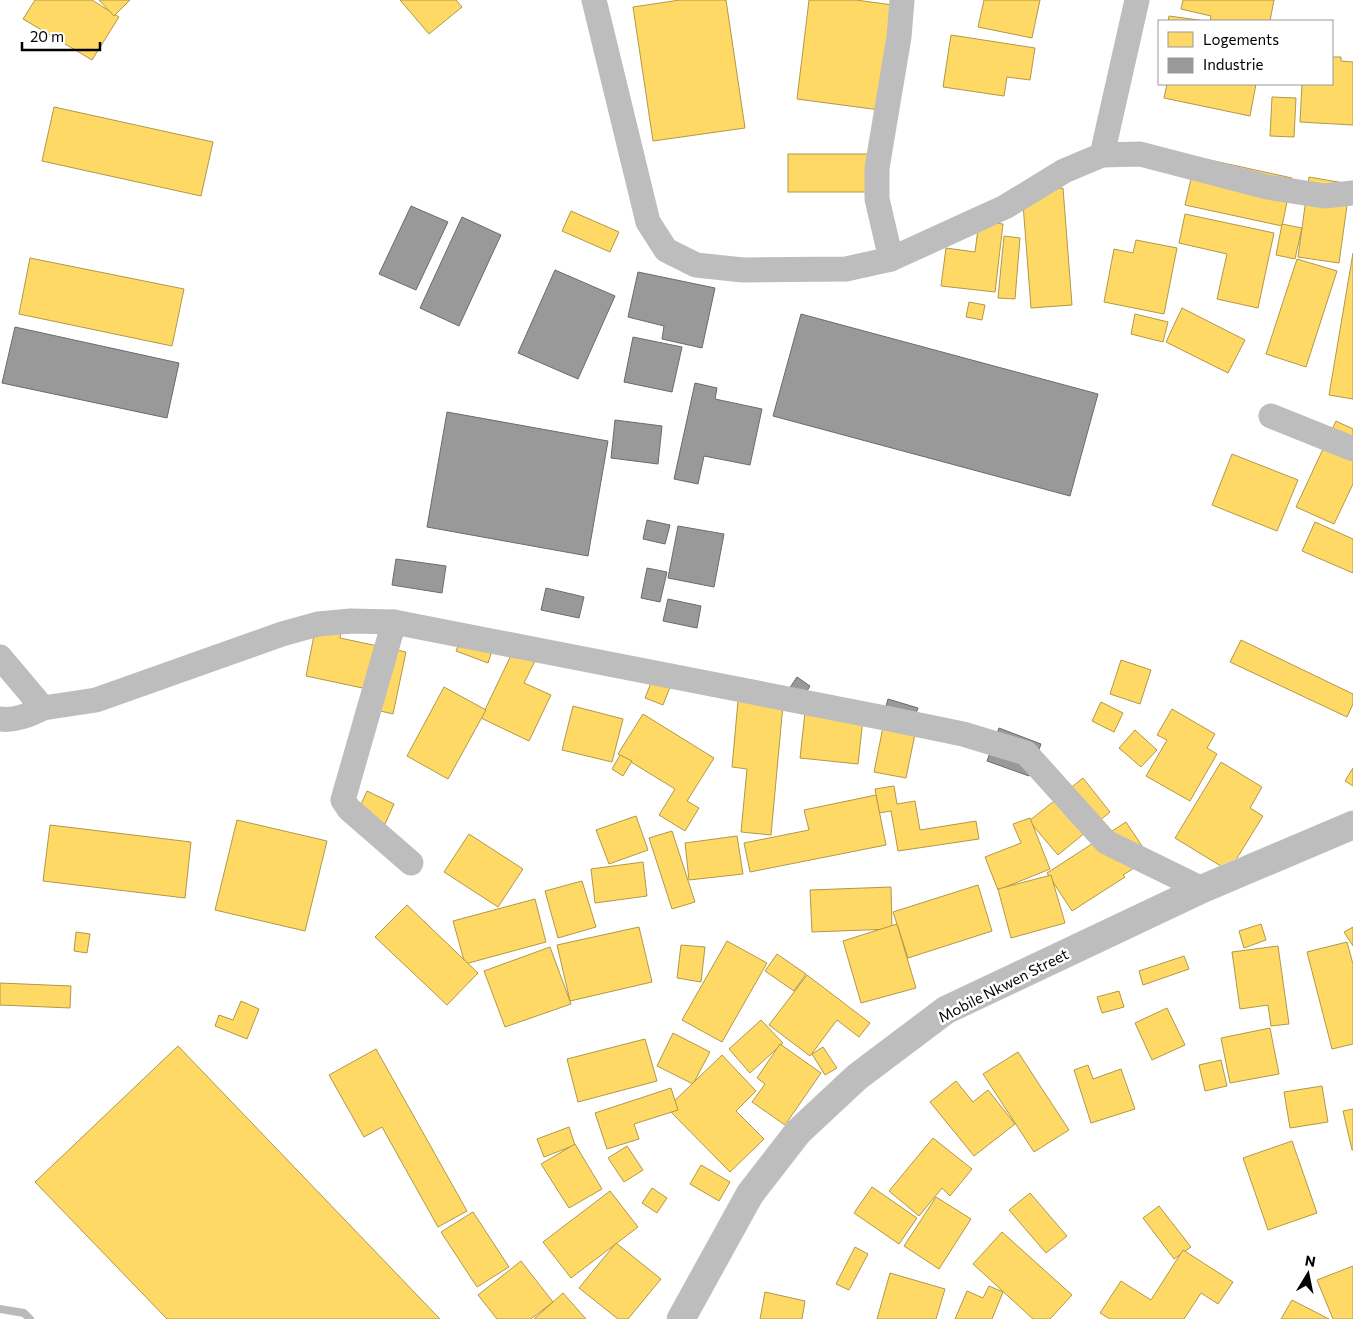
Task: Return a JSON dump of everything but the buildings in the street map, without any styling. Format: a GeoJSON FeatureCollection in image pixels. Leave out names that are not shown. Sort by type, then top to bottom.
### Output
{"type":"FeatureCollection","features":[{"type":"Feature","properties":{"kind":"highway","name":"Mobile Nkwen Street"},"geometry":{"type":"LineString","coordinates":[[681,1319],[750,1194],[798,1132],[857,1077],[946,1010],[1202,889],[1353,825]]}},
{"type":"Feature","properties":{"kind":"street"},"geometry":{"type":"LineString","coordinates":[[594,0],[648,222],[666,250],[696,265],[743,270],[846,269],[891,259],[1005,207],[1064,171],[1102,155],[1140,154],[1267,186],[1324,196],[1353,194]]}},
{"type":"Feature","properties":{"kind":"street"},"geometry":{"type":"LineString","coordinates":[[891,259],[877,199],[877,168],[899,37],[902,0]]}},
{"type":"Feature","properties":{"kind":"street"},"geometry":{"type":"LineString","coordinates":[[1102,155],[1137,0]]}},
{"type":"Feature","properties":{"kind":"street"},"geometry":{"type":"LineString","coordinates":[[1271,416],[1353,449]]}},
{"type":"Feature","properties":{"kind":"street"},"geometry":{"type":"LineString","coordinates":[[0,719],[8,720],[29,715],[43,708],[96,700],[282,634],[318,624],[351,621],[394,622],[899,720],[963,734],[1026,753],[1106,842],[1202,889]]}},
{"type":"Feature","properties":{"kind":"street"},"geometry":{"type":"LineString","coordinates":[[394,622],[343,800],[349,809],[411,863]]}},
{"type":"Feature","properties":{"kind":"street"},"geometry":{"type":"LineString","coordinates":[[0,658],[43,708]]}},
{"type":"Feature","properties":{"kind":"waterway"},"geometry":{"type":"LineString","coordinates":[[0,1309],[24,1313],[30,1319]]}}]}
